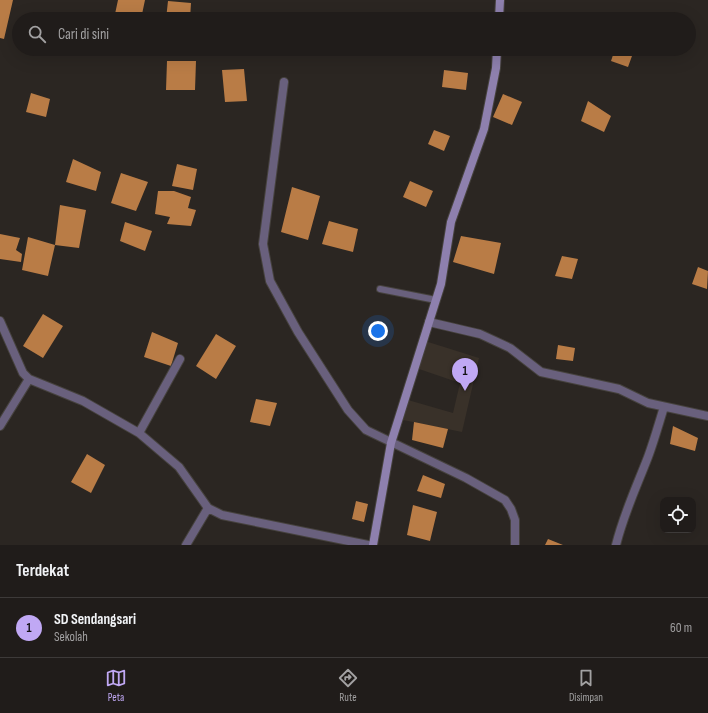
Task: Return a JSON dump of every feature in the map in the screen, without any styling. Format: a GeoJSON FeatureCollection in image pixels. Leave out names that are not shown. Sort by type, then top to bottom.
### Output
{"type":"FeatureCollection","features":[{"type":"Feature","properties":{"kind":"street"},"geometry":{"type":"LineString","coordinates":[[499,12],[500,0]]}},
{"type":"Feature","properties":{"kind":"street"},"geometry":{"type":"LineString","coordinates":[[373,545],[391,443],[441,284],[452,222],[484,129],[496,68],[497,56]]}},
{"type":"Feature","properties":{"kind":"street"},"geometry":{"type":"LineString","coordinates":[[284,82],[264,244],[270,281],[298,332],[348,410],[366,430],[466,478],[505,500],[511,509],[515,520],[515,545]]}},
{"type":"Feature","properties":{"kind":"street"},"geometry":{"type":"LineString","coordinates":[[0,320],[24,373],[29,379],[83,401],[139,433],[179,467],[208,508],[222,515],[368,545]]}},
{"type":"Feature","properties":{"kind":"street"},"geometry":{"type":"LineString","coordinates":[[429,322],[480,334],[510,348],[541,372],[619,390],[648,403],[708,416]]}},
{"type":"Feature","properties":{"kind":"street"},"geometry":{"type":"LineString","coordinates":[[139,433],[180,359]]}},
{"type":"Feature","properties":{"kind":"street"},"geometry":{"type":"LineString","coordinates":[[0,426],[29,379]]}},
{"type":"Feature","properties":{"kind":"street"},"geometry":{"type":"LineString","coordinates":[[616,545],[622,520],[648,456],[664,407]]}},
{"type":"Feature","properties":{"kind":"street"},"geometry":{"type":"LineString","coordinates":[[186,545],[208,508]]}},
{"type":"Feature","properties":{"kind":"lane"},"geometry":{"type":"LineString","coordinates":[[380,289],[436,300]]}},
{"type":"Feature","properties":{"kind":"shaded area"},"geometry":{"type":"Polygon","coordinates":[[[425,341],[479,358],[462,432],[403,420],[408,400],[453,413],[460,383],[419,369],[425,341]]]}},
{"type":"Feature","properties":{"kind":"building"},"geometry":{"type":"Polygon","coordinates":[[[0,0],[13,0],[4,39],[0,38],[0,0]]]}},
{"type":"Feature","properties":{"kind":"building"},"geometry":{"type":"Polygon","coordinates":[[[118,0],[145,0],[142,12],[115,12],[118,0]]]}},
{"type":"Feature","properties":{"kind":"building"},"geometry":{"type":"Polygon","coordinates":[[[168,1],[191,3],[190,12],[167,12],[168,1]]]}},
{"type":"Feature","properties":{"kind":"building"},"geometry":{"type":"Polygon","coordinates":[[[613,56],[632,56],[628,67],[611,61],[613,56]]]}},
{"type":"Feature","properties":{"kind":"building"},"geometry":{"type":"Polygon","coordinates":[[[167,61],[196,61],[195,90],[166,90],[167,61]]]}},
{"type":"Feature","properties":{"kind":"building"},"geometry":{"type":"Polygon","coordinates":[[[244,69],[247,101],[225,102],[222,70],[244,69]]]}},
{"type":"Feature","properties":{"kind":"building"},"geometry":{"type":"Polygon","coordinates":[[[444,70],[468,73],[466,90],[442,87],[444,70]]]}},
{"type":"Feature","properties":{"kind":"building"},"geometry":{"type":"Polygon","coordinates":[[[31,93],[50,99],[46,117],[26,112],[31,93]]]}},
{"type":"Feature","properties":{"kind":"building"},"geometry":{"type":"Polygon","coordinates":[[[503,94],[522,102],[512,125],[493,117],[503,94]]]}},
{"type":"Feature","properties":{"kind":"building"},"geometry":{"type":"Polygon","coordinates":[[[588,101],[611,116],[604,132],[581,121],[588,101]]]}},
{"type":"Feature","properties":{"kind":"building"},"geometry":{"type":"Polygon","coordinates":[[[434,130],[450,136],[444,151],[428,144],[434,130]]]}},
{"type":"Feature","properties":{"kind":"building"},"geometry":{"type":"Polygon","coordinates":[[[73,159],[101,172],[96,191],[66,182],[73,159]]]}},
{"type":"Feature","properties":{"kind":"building"},"geometry":{"type":"Polygon","coordinates":[[[177,164],[197,169],[193,190],[172,186],[177,164]]]}},
{"type":"Feature","properties":{"kind":"building"},"geometry":{"type":"Polygon","coordinates":[[[121,173],[148,182],[136,211],[111,203],[121,173]]]}},
{"type":"Feature","properties":{"kind":"building"},"geometry":{"type":"Polygon","coordinates":[[[410,181],[433,191],[426,207],[403,197],[410,181]]]}},
{"type":"Feature","properties":{"kind":"building"},"geometry":{"type":"Polygon","coordinates":[[[292,187],[320,196],[308,240],[281,232],[292,187]]]}},
{"type":"Feature","properties":{"kind":"building"},"geometry":{"type":"Polygon","coordinates":[[[158,191],[174,191],[191,197],[188,208],[196,210],[191,226],[167,224],[170,217],[155,214],[158,191]]]}},
{"type":"Feature","properties":{"kind":"building"},"geometry":{"type":"Polygon","coordinates":[[[60,205],[86,210],[79,248],[55,245],[60,205]]]}},
{"type":"Feature","properties":{"kind":"building"},"geometry":{"type":"Polygon","coordinates":[[[329,221],[358,229],[353,252],[322,244],[329,221]]]}},
{"type":"Feature","properties":{"kind":"building"},"geometry":{"type":"Polygon","coordinates":[[[125,222],[152,231],[145,251],[120,241],[125,222]]]}},
{"type":"Feature","properties":{"kind":"building"},"geometry":{"type":"Polygon","coordinates":[[[0,234],[20,238],[16,250],[22,254],[21,262],[0,259],[0,234]]]}},
{"type":"Feature","properties":{"kind":"building"},"geometry":{"type":"Polygon","coordinates":[[[461,236],[501,243],[494,274],[453,262],[461,236]]]}},
{"type":"Feature","properties":{"kind":"building"},"geometry":{"type":"Polygon","coordinates":[[[28,237],[55,245],[48,276],[22,270],[28,237]]]}},
{"type":"Feature","properties":{"kind":"building"},"geometry":{"type":"Polygon","coordinates":[[[562,256],[578,259],[572,279],[555,276],[562,256]]]}},
{"type":"Feature","properties":{"kind":"building"},"geometry":{"type":"Polygon","coordinates":[[[698,267],[708,271],[707,289],[692,284],[698,267]]]}},
{"type":"Feature","properties":{"kind":"building"},"geometry":{"type":"Polygon","coordinates":[[[43,314],[63,326],[43,358],[23,346],[43,314]]]}},
{"type":"Feature","properties":{"kind":"building"},"geometry":{"type":"Polygon","coordinates":[[[152,332],[178,343],[171,366],[144,357],[152,332]]]}},
{"type":"Feature","properties":{"kind":"building"},"geometry":{"type":"Polygon","coordinates":[[[216,334],[236,346],[216,379],[196,366],[216,334]]]}},
{"type":"Feature","properties":{"kind":"building"},"geometry":{"type":"Polygon","coordinates":[[[558,345],[575,348],[573,361],[556,359],[558,345]]]}},
{"type":"Feature","properties":{"kind":"building"},"geometry":{"type":"Polygon","coordinates":[[[256,399],[277,403],[270,426],[250,422],[256,399]]]}},
{"type":"Feature","properties":{"kind":"building"},"geometry":{"type":"Polygon","coordinates":[[[414,422],[448,429],[443,448],[412,440],[414,422]]]}},
{"type":"Feature","properties":{"kind":"building"},"geometry":{"type":"Polygon","coordinates":[[[673,426],[698,438],[695,451],[670,444],[673,426]]]}},
{"type":"Feature","properties":{"kind":"building"},"geometry":{"type":"Polygon","coordinates":[[[87,454],[105,465],[91,493],[71,482],[87,454]]]}},
{"type":"Feature","properties":{"kind":"building"},"geometry":{"type":"Polygon","coordinates":[[[423,475],[445,484],[441,498],[417,491],[423,475]]]}},
{"type":"Feature","properties":{"kind":"building"},"geometry":{"type":"Polygon","coordinates":[[[356,501],[368,504],[364,522],[352,519],[356,501]]]}},
{"type":"Feature","properties":{"kind":"building"},"geometry":{"type":"Polygon","coordinates":[[[413,505],[437,512],[430,541],[407,535],[413,505]]]}},
{"type":"Feature","properties":{"kind":"building"},"geometry":{"type":"Polygon","coordinates":[[[548,539],[563,545],[545,545],[548,539]]]}},
{"type":"Feature","properties":{"kind":"place","name":"SD Sendangsari"},"geometry":{"type":"Point","coordinates":[465,391]}}]}
